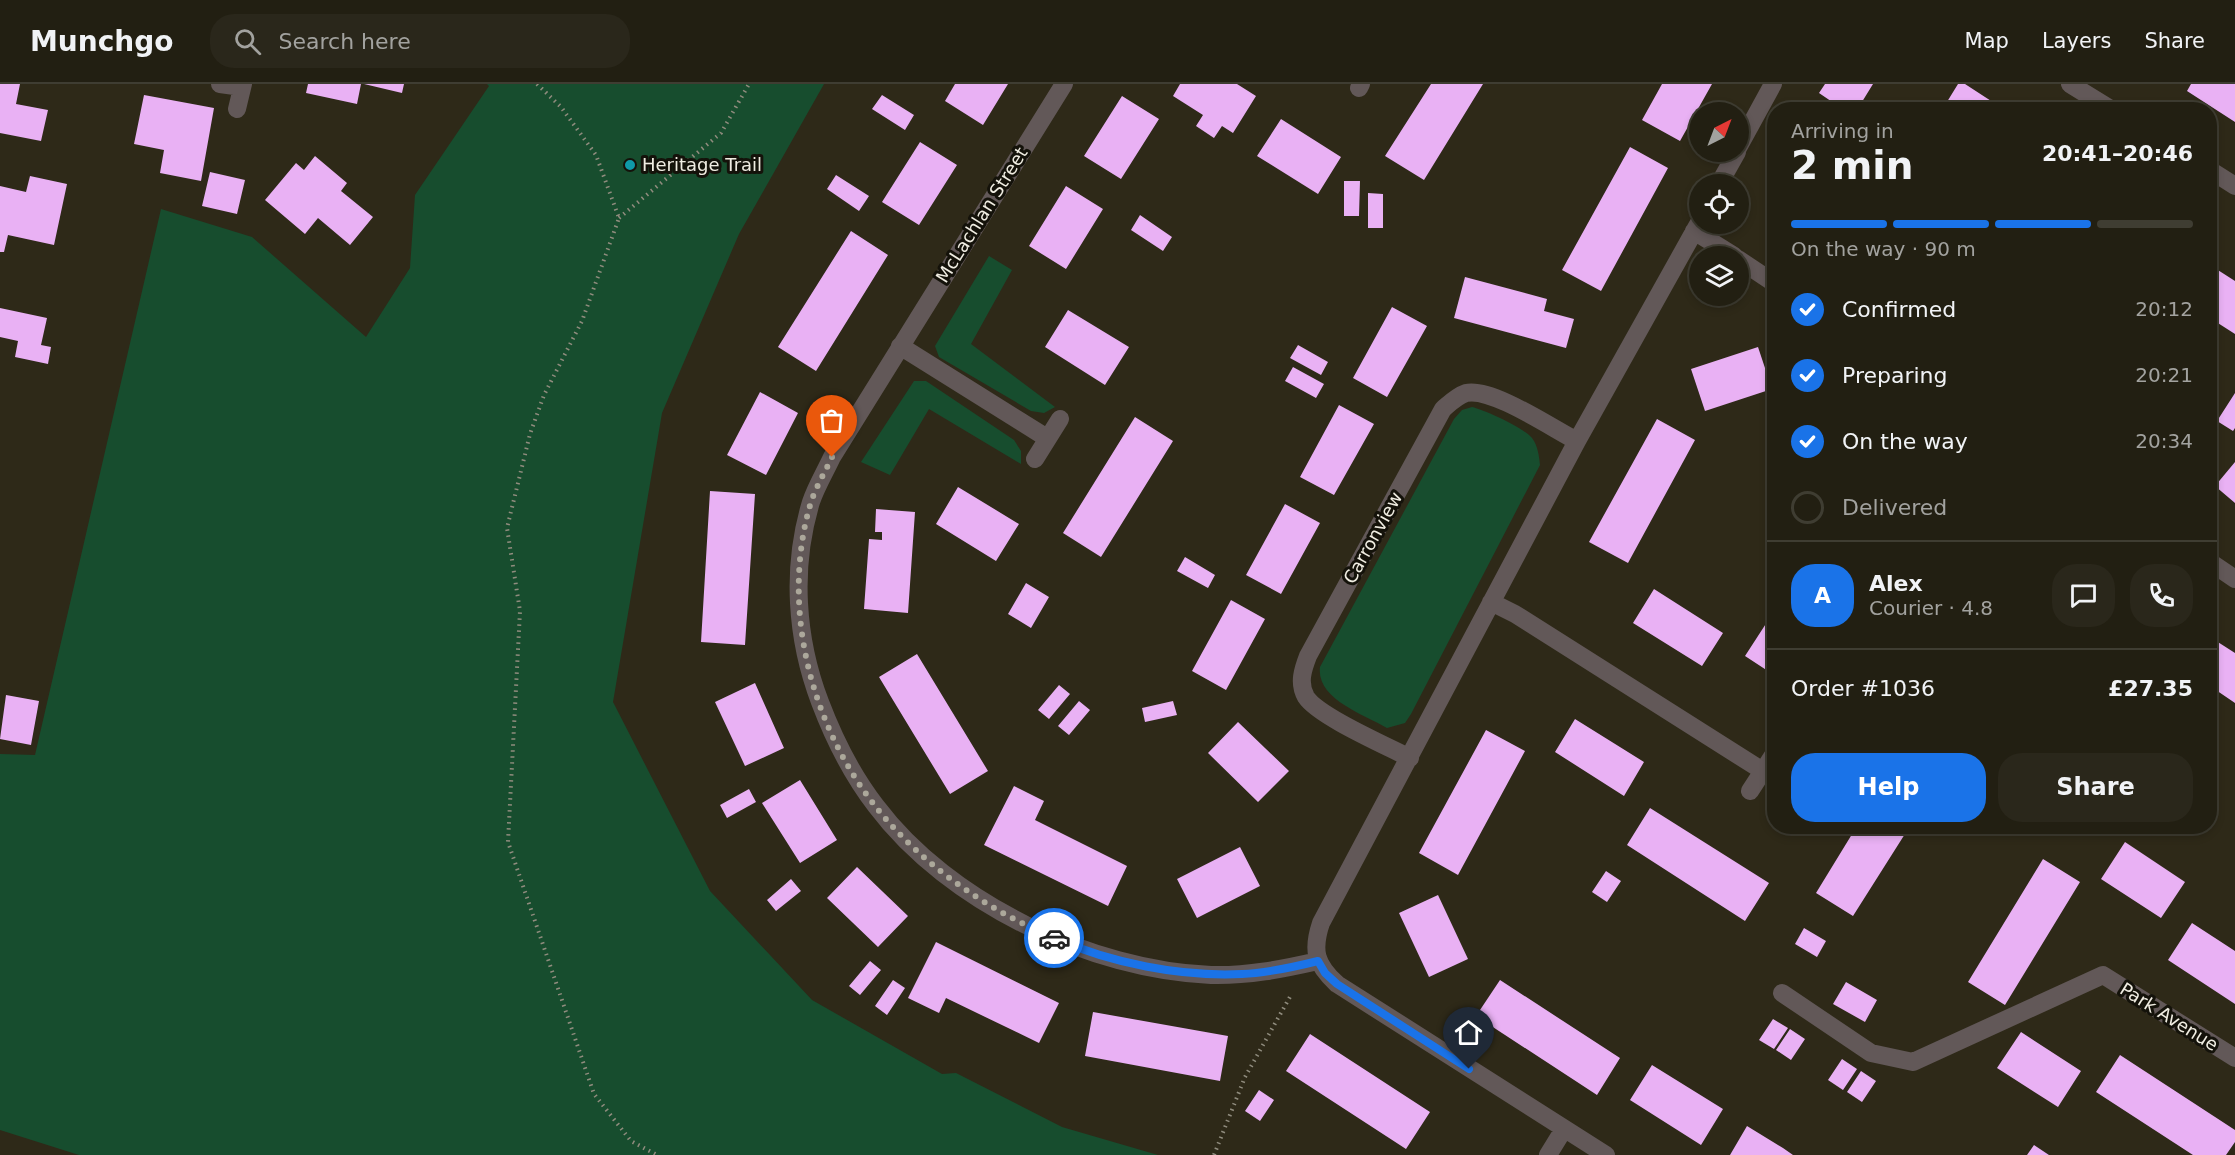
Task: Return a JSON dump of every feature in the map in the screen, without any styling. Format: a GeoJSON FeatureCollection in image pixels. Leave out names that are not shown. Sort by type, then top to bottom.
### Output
{"type":"FeatureCollection","features":[{"type":"Feature","properties":{"kind":"street"},"geometry":{"type":"LineString","coordinates":[[220,84],[242,86],[237,109]]}},
{"type":"Feature","properties":{"kind":"street","name":"McLachlan Street"},"geometry":{"type":"LineString","coordinates":[[1064,84],[832,457],[812,501],[801,544],[798,591],[801,637],[813,683],[829,725],[850,766],[876,807],[907,840],[948,876],[1022,925],[1112,958],[1164,969],[1210,975],[1244,974],[1318,961]]}},
{"type":"Feature","properties":{"kind":"street"},"geometry":{"type":"LineString","coordinates":[[1749,129],[1773,84]]}},
{"type":"Feature","properties":{"kind":"street"},"geometry":{"type":"LineString","coordinates":[[2070,84],[2099,102]]}},
{"type":"Feature","properties":{"kind":"street"},"geometry":{"type":"LineString","coordinates":[[2217,174],[2235,186]]}},
{"type":"Feature","properties":{"kind":"street"},"geometry":{"type":"LineString","coordinates":[[1606,1155],[1337,984],[1325,973],[1318,961],[1315,942],[1321,922],[1491,602],[1577,441],[1693,234]]}},
{"type":"Feature","properties":{"kind":"street"},"geometry":{"type":"LineString","coordinates":[[1707,234],[1722,246]]}},
{"type":"Feature","properties":{"kind":"street"},"geometry":{"type":"LineString","coordinates":[[1749,266],[1767,278]]}},
{"type":"Feature","properties":{"kind":"street"},"geometry":{"type":"LineString","coordinates":[[900,346],[1047,438]]}},
{"type":"Feature","properties":{"kind":"street","name":"Carronview"},"geometry":{"type":"LineString","coordinates":[[1410,758],[1319,709],[1306,697],[1302,684],[1308,656],[1443,409],[1454,399],[1466,393],[1491,396],[1577,441]]}},
{"type":"Feature","properties":{"kind":"street"},"geometry":{"type":"LineString","coordinates":[[1035,459],[1060,418]]}},
{"type":"Feature","properties":{"kind":"street"},"geometry":{"type":"LineString","coordinates":[[2217,567],[2235,579]]}},
{"type":"Feature","properties":{"kind":"street"},"geometry":{"type":"LineString","coordinates":[[1491,602],[1515,614],[1763,771]]}},
{"type":"Feature","properties":{"kind":"street"},"geometry":{"type":"LineString","coordinates":[[1750,790],[1767,765]]}},
{"type":"Feature","properties":{"kind":"street","name":"Park Avenue"},"geometry":{"type":"LineString","coordinates":[[1782,993],[1871,1053],[1912,1062],[2103,975],[2235,1058]]}},
{"type":"Feature","properties":{"kind":"street"},"geometry":{"type":"LineString","coordinates":[[1548,1155],[1564,1129]]}},
{"type":"Feature","properties":{"kind":"path"},"geometry":{"type":"LineString","coordinates":[[537,84],[561,108],[596,156],[619,218]]}},
{"type":"Feature","properties":{"kind":"path"},"geometry":{"type":"LineString","coordinates":[[657,1155],[631,1141],[594,1094],[508,842],[520,611],[507,528],[533,424],[544,394],[582,321],[619,218],[721,133],[749,84]]}},
{"type":"Feature","properties":{"kind":"path"},"geometry":{"type":"LineString","coordinates":[[1214,1155],[1245,1077],[1291,996],[1292,967]]}},
{"type":"Feature","properties":{"kind":"green space"},"geometry":{"type":"Polygon","coordinates":[[[487,84],[824,84],[739,234],[662,413],[613,702],[710,891],[812,1000],[942,1074],[956,1073],[1062,1127],[1158,1155],[79,1155],[0,1130],[0,754],[35,755],[161,209],[252,237],[366,337],[410,268],[415,195],[489,86],[487,84]]]}},
{"type":"Feature","properties":{"kind":"green space"},"geometry":{"type":"Polygon","coordinates":[[[989,256],[1012,270],[971,344],[1055,407],[1044,413],[1031,411],[939,357],[935,346],[989,256]]]}},
{"type":"Feature","properties":{"kind":"green space"},"geometry":{"type":"Polygon","coordinates":[[[914,381],[926,381],[1014,440],[1021,451],[1021,464],[929,409],[890,475],[861,462],[914,381]]]}},
{"type":"Feature","properties":{"kind":"green space"},"geometry":{"type":"Polygon","coordinates":[[[1472,407],[1504,420],[1528,434],[1536,444],[1540,465],[1411,714],[1405,723],[1387,728],[1333,697],[1325,688],[1320,667],[1454,419],[1462,410],[1472,407]]]}},
{"type":"Feature","properties":{"kind":"building"},"geometry":{"type":"Polygon","coordinates":[[[0,84],[20,84],[16,104],[48,110],[41,141],[0,133],[0,84]]]}},
{"type":"Feature","properties":{"kind":"building"},"geometry":{"type":"Polygon","coordinates":[[[308,84],[361,84],[357,104],[306,93],[308,84]]]}},
{"type":"Feature","properties":{"kind":"building"},"geometry":{"type":"Polygon","coordinates":[[[364,84],[404,84],[402,93],[364,84]]]}},
{"type":"Feature","properties":{"kind":"building"},"geometry":{"type":"Polygon","coordinates":[[[955,84],[1008,84],[983,125],[945,101],[955,84]]]}},
{"type":"Feature","properties":{"kind":"building"},"geometry":{"type":"Polygon","coordinates":[[[1180,84],[1237,84],[1256,96],[1233,133],[1222,126],[1214,138],[1196,126],[1203,115],[1173,96],[1180,84]]]}},
{"type":"Feature","properties":{"kind":"building"},"geometry":{"type":"Polygon","coordinates":[[[1431,84],[1483,84],[1424,180],[1385,156],[1431,84]]]}},
{"type":"Feature","properties":{"kind":"building"},"geometry":{"type":"Polygon","coordinates":[[[1662,84],[1712,84],[1702,102],[1689,102],[1689,125],[1680,141],[1642,120],[1662,84]]]}},
{"type":"Feature","properties":{"kind":"building"},"geometry":{"type":"Polygon","coordinates":[[[1825,84],[1873,84],[1862,102],[1832,102],[1819,93],[1825,84]]]}},
{"type":"Feature","properties":{"kind":"building"},"geometry":{"type":"Polygon","coordinates":[[[1958,84],[1965,84],[1993,102],[1947,102],[1958,84]]]}},
{"type":"Feature","properties":{"kind":"building"},"geometry":{"type":"Polygon","coordinates":[[[2191,84],[2235,84],[2235,122],[2217,110],[2217,102],[2204,102],[2187,91],[2191,84]]]}},
{"type":"Feature","properties":{"kind":"building"},"geometry":{"type":"Polygon","coordinates":[[[144,95],[214,108],[201,181],[160,173],[164,150],[134,144],[144,95]]]}},
{"type":"Feature","properties":{"kind":"building"},"geometry":{"type":"Polygon","coordinates":[[[882,95],[914,115],[905,130],[872,109],[882,95]]]}},
{"type":"Feature","properties":{"kind":"building"},"geometry":{"type":"Polygon","coordinates":[[[1122,96],[1159,119],[1121,179],[1084,156],[1122,96]]]}},
{"type":"Feature","properties":{"kind":"building"},"geometry":{"type":"Polygon","coordinates":[[[1281,119],[1341,157],[1318,194],[1257,156],[1281,119]]]}},
{"type":"Feature","properties":{"kind":"building"},"geometry":{"type":"Polygon","coordinates":[[[920,142],[957,165],[919,225],[882,202],[920,142]]]}},
{"type":"Feature","properties":{"kind":"building"},"geometry":{"type":"Polygon","coordinates":[[[1630,147],[1668,168],[1601,291],[1562,270],[1630,147]]]}},
{"type":"Feature","properties":{"kind":"building"},"geometry":{"type":"Polygon","coordinates":[[[315,156],[347,183],[341,191],[373,217],[350,245],[318,218],[305,234],[265,200],[296,163],[304,170],[315,156]]]}},
{"type":"Feature","properties":{"kind":"building"},"geometry":{"type":"Polygon","coordinates":[[[210,172],[245,180],[237,214],[202,206],[210,172]]]}},
{"type":"Feature","properties":{"kind":"building"},"geometry":{"type":"Polygon","coordinates":[[[836,175],[869,196],[859,211],[827,189],[836,175]]]}},
{"type":"Feature","properties":{"kind":"building"},"geometry":{"type":"Polygon","coordinates":[[[30,176],[67,184],[54,245],[8,235],[4,252],[0,252],[0,186],[26,192],[30,176]]]}},
{"type":"Feature","properties":{"kind":"building"},"geometry":{"type":"Polygon","coordinates":[[[1344,181],[1360,181],[1359,216],[1344,216],[1344,181]]]}},
{"type":"Feature","properties":{"kind":"building"},"geometry":{"type":"Polygon","coordinates":[[[1066,186],[1103,209],[1066,269],[1029,246],[1066,186]]]}},
{"type":"Feature","properties":{"kind":"building"},"geometry":{"type":"Polygon","coordinates":[[[1368,193],[1383,194],[1383,228],[1368,228],[1368,193]]]}},
{"type":"Feature","properties":{"kind":"building"},"geometry":{"type":"Polygon","coordinates":[[[1140,215],[1172,237],[1163,251],[1131,230],[1140,215]]]}},
{"type":"Feature","properties":{"kind":"building"},"geometry":{"type":"Polygon","coordinates":[[[851,231],[888,255],[816,371],[778,347],[851,231]]]}},
{"type":"Feature","properties":{"kind":"building"},"geometry":{"type":"Polygon","coordinates":[[[2217,269],[2235,281],[2235,334],[2217,322],[2217,269]]]}},
{"type":"Feature","properties":{"kind":"building"},"geometry":{"type":"Polygon","coordinates":[[[1465,277],[1547,299],[1544,311],[1574,319],[1566,348],[1454,318],[1465,277]]]}},
{"type":"Feature","properties":{"kind":"building"},"geometry":{"type":"Polygon","coordinates":[[[1392,307],[1427,326],[1387,397],[1353,378],[1392,307]]]}},
{"type":"Feature","properties":{"kind":"building"},"geometry":{"type":"Polygon","coordinates":[[[0,308],[47,318],[41,345],[51,347],[48,364],[15,357],[18,341],[0,337],[0,308]]]}},
{"type":"Feature","properties":{"kind":"building"},"geometry":{"type":"Polygon","coordinates":[[[1068,310],[1129,347],[1105,385],[1045,347],[1068,310]]]}},
{"type":"Feature","properties":{"kind":"building"},"geometry":{"type":"Polygon","coordinates":[[[1298,345],[1328,362],[1321,375],[1290,358],[1298,345]]]}},
{"type":"Feature","properties":{"kind":"building"},"geometry":{"type":"Polygon","coordinates":[[[1758,347],[1767,374],[1767,391],[1705,411],[1691,369],[1758,347]]]}},
{"type":"Feature","properties":{"kind":"building"},"geometry":{"type":"Polygon","coordinates":[[[1293,367],[1324,384],[1316,398],[1285,381],[1293,367]]]}},
{"type":"Feature","properties":{"kind":"building"},"geometry":{"type":"Polygon","coordinates":[[[760,392],[798,413],[766,475],[727,455],[760,392]]]}},
{"type":"Feature","properties":{"kind":"building"},"geometry":{"type":"Polygon","coordinates":[[[2235,393],[2235,428],[2233,431],[2217,421],[2235,393]]]}},
{"type":"Feature","properties":{"kind":"building"},"geometry":{"type":"Polygon","coordinates":[[[1339,405],[1374,424],[1334,495],[1300,477],[1339,405]]]}},
{"type":"Feature","properties":{"kind":"building"},"geometry":{"type":"Polygon","coordinates":[[[1135,417],[1173,441],[1101,557],[1063,533],[1135,417]]]}},
{"type":"Feature","properties":{"kind":"building"},"geometry":{"type":"Polygon","coordinates":[[[1657,419],[1695,440],[1628,563],[1589,542],[1657,419]]]}},
{"type":"Feature","properties":{"kind":"building"},"geometry":{"type":"Polygon","coordinates":[[[2235,462],[2235,503],[2217,488],[2217,484],[2235,462]]]}},
{"type":"Feature","properties":{"kind":"building"},"geometry":{"type":"Polygon","coordinates":[[[958,487],[1019,524],[996,561],[936,524],[958,487]]]}},
{"type":"Feature","properties":{"kind":"building"},"geometry":{"type":"Polygon","coordinates":[[[710,491],[755,494],[745,645],[701,642],[710,491]]]}},
{"type":"Feature","properties":{"kind":"building"},"geometry":{"type":"Polygon","coordinates":[[[1285,504],[1320,523],[1281,594],[1246,575],[1285,504]]]}},
{"type":"Feature","properties":{"kind":"building"},"geometry":{"type":"Polygon","coordinates":[[[876,509],[915,512],[908,613],[864,609],[869,539],[882,540],[882,532],[875,532],[876,509]]]}},
{"type":"Feature","properties":{"kind":"building"},"geometry":{"type":"Polygon","coordinates":[[[1185,557],[1215,575],[1208,588],[1177,571],[1185,557]]]}},
{"type":"Feature","properties":{"kind":"building"},"geometry":{"type":"Polygon","coordinates":[[[1026,583],[1049,597],[1031,628],[1008,614],[1026,583]]]}},
{"type":"Feature","properties":{"kind":"building"},"geometry":{"type":"Polygon","coordinates":[[[1654,589],[1723,633],[1702,666],[1633,623],[1654,589]]]}},
{"type":"Feature","properties":{"kind":"building"},"geometry":{"type":"Polygon","coordinates":[[[1231,600],[1265,619],[1226,690],[1192,671],[1231,600]]]}},
{"type":"Feature","properties":{"kind":"building"},"geometry":{"type":"Polygon","coordinates":[[[1767,622],[1767,670],[1745,656],[1767,622]]]}},
{"type":"Feature","properties":{"kind":"building"},"geometry":{"type":"Polygon","coordinates":[[[2217,641],[2235,653],[2235,703],[2217,691],[2217,641]]]}},
{"type":"Feature","properties":{"kind":"building"},"geometry":{"type":"Polygon","coordinates":[[[917,654],[988,771],[950,794],[879,677],[917,654]]]}},
{"type":"Feature","properties":{"kind":"building"},"geometry":{"type":"Polygon","coordinates":[[[755,683],[784,748],[745,766],[715,702],[755,683]]]}},
{"type":"Feature","properties":{"kind":"building"},"geometry":{"type":"Polygon","coordinates":[[[1059,685],[1070,694],[1049,719],[1038,710],[1059,685]]]}},
{"type":"Feature","properties":{"kind":"building"},"geometry":{"type":"Polygon","coordinates":[[[6,695],[39,701],[31,745],[0,739],[6,695]]]}},
{"type":"Feature","properties":{"kind":"building"},"geometry":{"type":"Polygon","coordinates":[[[1079,701],[1090,710],[1069,735],[1058,726],[1079,701]]]}},
{"type":"Feature","properties":{"kind":"building"},"geometry":{"type":"Polygon","coordinates":[[[1173,701],[1177,715],[1145,722],[1142,708],[1173,701]]]}},
{"type":"Feature","properties":{"kind":"building"},"geometry":{"type":"Polygon","coordinates":[[[1575,719],[1644,762],[1624,796],[1555,752],[1575,719]]]}},
{"type":"Feature","properties":{"kind":"building"},"geometry":{"type":"Polygon","coordinates":[[[1238,722],[1289,771],[1258,802],[1208,753],[1238,722]]]}},
{"type":"Feature","properties":{"kind":"building"},"geometry":{"type":"Polygon","coordinates":[[[1486,730],[1525,751],[1458,875],[1419,853],[1486,730]]]}},
{"type":"Feature","properties":{"kind":"building"},"geometry":{"type":"Polygon","coordinates":[[[800,780],[837,840],[800,863],[762,803],[800,780]]]}},
{"type":"Feature","properties":{"kind":"building"},"geometry":{"type":"Polygon","coordinates":[[[1014,786],[1044,801],[1035,820],[1127,866],[1108,906],[984,845],[1014,786]]]}},
{"type":"Feature","properties":{"kind":"building"},"geometry":{"type":"Polygon","coordinates":[[[749,789],[756,802],[727,818],[720,805],[749,789]]]}},
{"type":"Feature","properties":{"kind":"building"},"geometry":{"type":"Polygon","coordinates":[[[1650,808],[1769,883],[1745,921],[1627,845],[1650,808]]]}},
{"type":"Feature","properties":{"kind":"building"},"geometry":{"type":"Polygon","coordinates":[[[1852,834],[1905,834],[1853,916],[1816,893],[1852,834]]]}},
{"type":"Feature","properties":{"kind":"building"},"geometry":{"type":"Polygon","coordinates":[[[2125,842],[2185,882],[2161,918],[2101,879],[2125,842]]]}},
{"type":"Feature","properties":{"kind":"building"},"geometry":{"type":"Polygon","coordinates":[[[1240,847],[1260,886],[1197,918],[1177,879],[1240,847]]]}},
{"type":"Feature","properties":{"kind":"building"},"geometry":{"type":"Polygon","coordinates":[[[2043,859],[2080,882],[2005,1005],[1968,982],[2043,859]]]}},
{"type":"Feature","properties":{"kind":"building"},"geometry":{"type":"Polygon","coordinates":[[[857,867],[908,916],[878,947],[827,898],[857,867]]]}},
{"type":"Feature","properties":{"kind":"building"},"geometry":{"type":"Polygon","coordinates":[[[1606,871],[1621,881],[1607,902],[1592,892],[1606,871]]]}},
{"type":"Feature","properties":{"kind":"building"},"geometry":{"type":"Polygon","coordinates":[[[791,879],[801,891],[776,911],[767,900],[791,879]]]}},
{"type":"Feature","properties":{"kind":"building"},"geometry":{"type":"Polygon","coordinates":[[[1438,895],[1468,959],[1429,977],[1399,913],[1438,895]]]}},
{"type":"Feature","properties":{"kind":"building"},"geometry":{"type":"Polygon","coordinates":[[[2192,923],[2235,951],[2235,1004],[2168,960],[2192,923]]]}},
{"type":"Feature","properties":{"kind":"building"},"geometry":{"type":"Polygon","coordinates":[[[1804,928],[1826,941],[1817,957],[1795,944],[1804,928]]]}},
{"type":"Feature","properties":{"kind":"building"},"geometry":{"type":"Polygon","coordinates":[[[936,942],[1059,1003],[1039,1043],[946,998],[939,1013],[908,998],[936,942]]]}},
{"type":"Feature","properties":{"kind":"building"},"geometry":{"type":"Polygon","coordinates":[[[870,961],[881,970],[860,995],[849,986],[870,961]]]}},
{"type":"Feature","properties":{"kind":"building"},"geometry":{"type":"Polygon","coordinates":[[[893,980],[905,988],[887,1015],[875,1006],[893,980]]]}},
{"type":"Feature","properties":{"kind":"building"},"geometry":{"type":"Polygon","coordinates":[[[1500,980],[1620,1058],[1597,1095],[1476,1016],[1500,980]]]}},
{"type":"Feature","properties":{"kind":"building"},"geometry":{"type":"Polygon","coordinates":[[[1846,982],[1877,1000],[1865,1022],[1833,1004],[1846,982]]]}},
{"type":"Feature","properties":{"kind":"building"},"geometry":{"type":"Polygon","coordinates":[[[1093,1012],[1228,1036],[1220,1081],[1085,1056],[1093,1012]]]}},
{"type":"Feature","properties":{"kind":"building"},"geometry":{"type":"Polygon","coordinates":[[[1773,1019],[1788,1028],[1774,1049],[1759,1040],[1773,1019]]]}},
{"type":"Feature","properties":{"kind":"building"},"geometry":{"type":"Polygon","coordinates":[[[1790,1029],[1805,1039],[1791,1060],[1776,1050],[1790,1029]]]}},
{"type":"Feature","properties":{"kind":"building"},"geometry":{"type":"Polygon","coordinates":[[[2021,1032],[2081,1071],[2058,1107],[1997,1068],[2021,1032]]]}},
{"type":"Feature","properties":{"kind":"building"},"geometry":{"type":"Polygon","coordinates":[[[1310,1034],[1430,1112],[1406,1149],[1286,1071],[1310,1034]]]}},
{"type":"Feature","properties":{"kind":"building"},"geometry":{"type":"Polygon","coordinates":[[[2120,1055],[2235,1130],[2235,1142],[2226,1155],[2193,1155],[2096,1092],[2120,1055]]]}},
{"type":"Feature","properties":{"kind":"building"},"geometry":{"type":"Polygon","coordinates":[[[1842,1059],[1857,1069],[1843,1090],[1828,1080],[1842,1059]]]}},
{"type":"Feature","properties":{"kind":"building"},"geometry":{"type":"Polygon","coordinates":[[[1652,1065],[1723,1109],[1701,1145],[1630,1100],[1652,1065]]]}},
{"type":"Feature","properties":{"kind":"building"},"geometry":{"type":"Polygon","coordinates":[[[1861,1071],[1876,1081],[1862,1102],[1847,1092],[1861,1071]]]}},
{"type":"Feature","properties":{"kind":"building"},"geometry":{"type":"Polygon","coordinates":[[[1259,1090],[1274,1100],[1260,1121],[1245,1111],[1259,1090]]]}},
{"type":"Feature","properties":{"kind":"building"},"geometry":{"type":"Polygon","coordinates":[[[1747,1126],[1783,1148],[1793,1155],[1730,1155],[1747,1126]]]}},
{"type":"Feature","properties":{"kind":"building"},"geometry":{"type":"Polygon","coordinates":[[[2034,1145],[2049,1155],[2027,1155],[2034,1145]]]}},
{"type":"Feature","properties":{"kind":"way so far"},"geometry":{"type":"LineString","coordinates":[[832,457],[812,501],[801,544],[798,591],[801,637],[813,683],[829,725],[850,766],[876,807],[907,840],[948,876],[988,904],[1022,925],[1054,938]]}},
{"type":"Feature","properties":{"kind":"place","name":"Heritage Trail"},"geometry":{"type":"Point","coordinates":[630,165]}},
{"type":"Feature","properties":{"kind":"route"},"geometry":{"type":"LineString","coordinates":[[1054,938],[1112,958],[1164,969],[1210,975],[1244,974],[1318,961],[1325,973],[1337,984],[1469,1069]]}}]}
